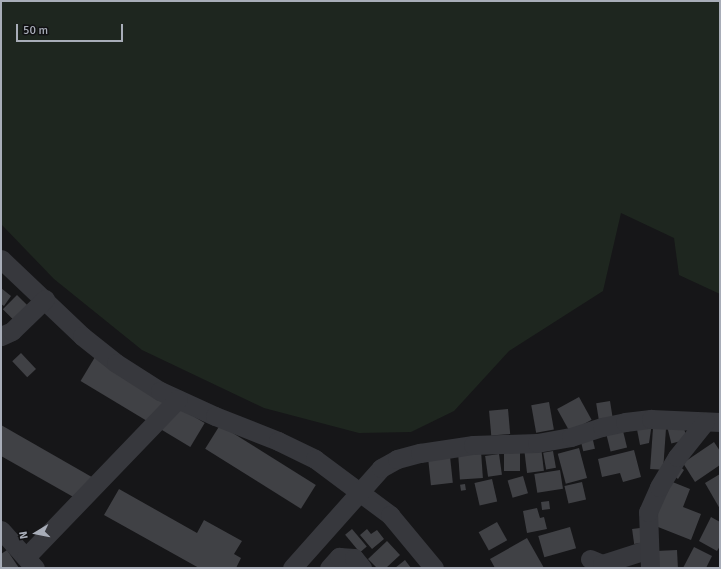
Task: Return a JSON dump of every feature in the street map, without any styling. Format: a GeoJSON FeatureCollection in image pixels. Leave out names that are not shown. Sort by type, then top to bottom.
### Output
{"type":"FeatureCollection","features":[{"type":"Feature","properties":{"kind":"street"},"geometry":{"type":"LineString","coordinates":[[1,259],[45,299],[82,336],[116,363],[160,391],[278,441],[315,459],[390,515],[434,568]]}},
{"type":"Feature","properties":{"kind":"street"},"geometry":{"type":"LineString","coordinates":[[1,336],[12,332],[45,299]]}},
{"type":"Feature","properties":{"kind":"street"},"geometry":{"type":"LineString","coordinates":[[1,530],[31,563],[178,399]]}},
{"type":"Feature","properties":{"kind":"street"},"geometry":{"type":"LineString","coordinates":[[292,568],[381,468],[397,459],[420,453],[473,445],[538,443],[571,437],[602,427],[625,422],[651,419],[712,422]]}},
{"type":"Feature","properties":{"kind":"street"},"geometry":{"type":"LineString","coordinates":[[650,568],[648,512],[659,487],[677,457],[712,422]]}},
{"type":"Feature","properties":{"kind":"street"},"geometry":{"type":"LineString","coordinates":[[590,558],[602,564],[649,549]]}},
{"type":"Feature","properties":{"kind":"street"},"geometry":{"type":"LineString","coordinates":[[329,568],[339,557],[354,558],[362,568]]}},
{"type":"Feature","properties":{"kind":"shaded area"},"geometry":{"type":"Polygon","coordinates":[[[1,1],[720,1],[720,294],[679,275],[674,238],[621,213],[603,291],[509,351],[454,411],[411,432],[359,433],[264,408],[142,350],[54,279],[1,224],[1,1]]]}},
{"type":"Feature","properties":{"kind":"building"},"geometry":{"type":"Polygon","coordinates":[[[1,288],[11,296],[4,306],[1,304],[1,288]]]}},
{"type":"Feature","properties":{"kind":"building"},"geometry":{"type":"Polygon","coordinates":[[[17,295],[28,306],[14,320],[3,309],[17,295]]]}},
{"type":"Feature","properties":{"kind":"building"},"geometry":{"type":"Polygon","coordinates":[[[21,353],[36,369],[27,377],[12,361],[21,353]]]}},
{"type":"Feature","properties":{"kind":"building"},"geometry":{"type":"Polygon","coordinates":[[[95,357],[205,423],[190,447],[81,381],[95,357]]]}},
{"type":"Feature","properties":{"kind":"building"},"geometry":{"type":"Polygon","coordinates":[[[579,397],[592,420],[570,432],[557,409],[579,397]]]}},
{"type":"Feature","properties":{"kind":"building"},"geometry":{"type":"Polygon","coordinates":[[[610,401],[613,420],[599,422],[596,403],[610,401]]]}},
{"type":"Feature","properties":{"kind":"building"},"geometry":{"type":"Polygon","coordinates":[[[549,402],[554,430],[536,433],[531,405],[549,402]]]}},
{"type":"Feature","properties":{"kind":"building"},"geometry":{"type":"Polygon","coordinates":[[[508,409],[510,434],[491,436],[489,411],[508,409]]]}},
{"type":"Feature","properties":{"kind":"building"},"geometry":{"type":"Polygon","coordinates":[[[652,423],[649,443],[640,445],[636,424],[652,423]]]}},
{"type":"Feature","properties":{"kind":"building"},"geometry":{"type":"Polygon","coordinates":[[[683,424],[687,440],[671,443],[667,428],[683,424]]]}},
{"type":"Feature","properties":{"kind":"building"},"geometry":{"type":"Polygon","coordinates":[[[1,425],[97,480],[84,503],[1,456],[1,425]]]}},
{"type":"Feature","properties":{"kind":"building"},"geometry":{"type":"Polygon","coordinates":[[[220,425],[316,485],[301,509],[205,449],[220,425]]]}},
{"type":"Feature","properties":{"kind":"building"},"geometry":{"type":"Polygon","coordinates":[[[622,427],[627,447],[611,451],[606,431],[622,427]]]}},
{"type":"Feature","properties":{"kind":"building"},"geometry":{"type":"Polygon","coordinates":[[[653,428],[666,429],[663,470],[650,469],[653,428]]]}},
{"type":"Feature","properties":{"kind":"building"},"geometry":{"type":"Polygon","coordinates":[[[592,436],[595,449],[583,451],[580,439],[592,436]]]}},
{"type":"Feature","properties":{"kind":"building"},"geometry":{"type":"Polygon","coordinates":[[[714,442],[720,451],[720,465],[695,482],[683,463],[714,442]]]}},
{"type":"Feature","properties":{"kind":"building"},"geometry":{"type":"Polygon","coordinates":[[[541,447],[544,471],[527,473],[524,449],[541,447]]]}},
{"type":"Feature","properties":{"kind":"building"},"geometry":{"type":"Polygon","coordinates":[[[579,448],[587,478],[566,484],[558,454],[579,448]]]}},
{"type":"Feature","properties":{"kind":"building"},"geometry":{"type":"Polygon","coordinates":[[[634,450],[641,477],[623,482],[620,473],[602,477],[598,459],[634,450]]]}},
{"type":"Feature","properties":{"kind":"building"},"geometry":{"type":"Polygon","coordinates":[[[481,451],[483,478],[460,480],[458,453],[481,451]]]}},
{"type":"Feature","properties":{"kind":"building"},"geometry":{"type":"Polygon","coordinates":[[[553,451],[556,468],[546,469],[543,453],[553,451]]]}},
{"type":"Feature","properties":{"kind":"building"},"geometry":{"type":"Polygon","coordinates":[[[504,452],[520,452],[520,471],[504,471],[504,452]]]}},
{"type":"Feature","properties":{"kind":"building"},"geometry":{"type":"Polygon","coordinates":[[[499,454],[502,475],[488,477],[485,456],[499,454]]]}},
{"type":"Feature","properties":{"kind":"building"},"geometry":{"type":"Polygon","coordinates":[[[450,456],[453,483],[431,485],[428,458],[450,456]]]}},
{"type":"Feature","properties":{"kind":"building"},"geometry":{"type":"Polygon","coordinates":[[[678,465],[684,470],[678,479],[672,474],[678,465]]]}},
{"type":"Feature","properties":{"kind":"building"},"geometry":{"type":"Polygon","coordinates":[[[560,470],[563,489],[537,493],[534,474],[560,470]]]}},
{"type":"Feature","properties":{"kind":"building"},"geometry":{"type":"Polygon","coordinates":[[[720,474],[720,509],[705,483],[720,474]]]}},
{"type":"Feature","properties":{"kind":"building"},"geometry":{"type":"Polygon","coordinates":[[[523,476],[528,493],[513,498],[508,480],[523,476]]]}},
{"type":"Feature","properties":{"kind":"building"},"geometry":{"type":"Polygon","coordinates":[[[492,479],[497,501],[480,505],[474,483],[492,479]]]}},
{"type":"Feature","properties":{"kind":"building"},"geometry":{"type":"Polygon","coordinates":[[[670,481],[690,489],[683,507],[701,514],[691,540],[653,525],[670,481]]]}},
{"type":"Feature","properties":{"kind":"building"},"geometry":{"type":"Polygon","coordinates":[[[582,482],[586,500],[569,504],[564,486],[582,482]]]}},
{"type":"Feature","properties":{"kind":"building"},"geometry":{"type":"Polygon","coordinates":[[[465,484],[466,490],[461,491],[460,485],[465,484]]]}},
{"type":"Feature","properties":{"kind":"building"},"geometry":{"type":"Polygon","coordinates":[[[119,489],[197,533],[204,520],[242,541],[234,554],[241,558],[236,568],[199,568],[104,515],[119,489]]]}},
{"type":"Feature","properties":{"kind":"building"},"geometry":{"type":"Polygon","coordinates":[[[549,501],[550,509],[542,510],[541,502],[549,501]]]}},
{"type":"Feature","properties":{"kind":"building"},"geometry":{"type":"Polygon","coordinates":[[[537,508],[540,518],[544,517],[547,529],[527,533],[523,511],[537,508]]]}},
{"type":"Feature","properties":{"kind":"building"},"geometry":{"type":"Polygon","coordinates":[[[711,517],[720,522],[720,546],[717,551],[699,541],[711,517]]]}},
{"type":"Feature","properties":{"kind":"building"},"geometry":{"type":"Polygon","coordinates":[[[497,522],[507,540],[489,551],[479,532],[497,522]]]}},
{"type":"Feature","properties":{"kind":"building"},"geometry":{"type":"Polygon","coordinates":[[[570,527],[576,548],[544,557],[538,536],[570,527]]]}},
{"type":"Feature","properties":{"kind":"building"},"geometry":{"type":"Polygon","coordinates":[[[640,528],[642,543],[634,544],[632,529],[640,528]]]}},
{"type":"Feature","properties":{"kind":"building"},"geometry":{"type":"Polygon","coordinates":[[[352,529],[367,547],[360,552],[345,535],[352,529]]]}},
{"type":"Feature","properties":{"kind":"building"},"geometry":{"type":"Polygon","coordinates":[[[367,529],[371,534],[377,530],[384,539],[372,549],[360,535],[367,529]]]}},
{"type":"Feature","properties":{"kind":"building"},"geometry":{"type":"Polygon","coordinates":[[[527,538],[544,568],[495,568],[490,559],[527,538]]]}},
{"type":"Feature","properties":{"kind":"building"},"geometry":{"type":"Polygon","coordinates":[[[387,541],[400,555],[386,568],[377,568],[368,559],[387,541]]]}},
{"type":"Feature","properties":{"kind":"building"},"geometry":{"type":"Polygon","coordinates":[[[694,547],[712,556],[706,568],[683,568],[694,547]]]}},
{"type":"Feature","properties":{"kind":"building"},"geometry":{"type":"Polygon","coordinates":[[[7,550],[19,568],[1,568],[1,554],[7,550]]]}},
{"type":"Feature","properties":{"kind":"building"},"geometry":{"type":"Polygon","coordinates":[[[677,550],[678,568],[657,568],[656,551],[677,550]]]}},
{"type":"Feature","properties":{"kind":"building"},"geometry":{"type":"Polygon","coordinates":[[[405,560],[411,568],[395,568],[405,560]]]}}]}
